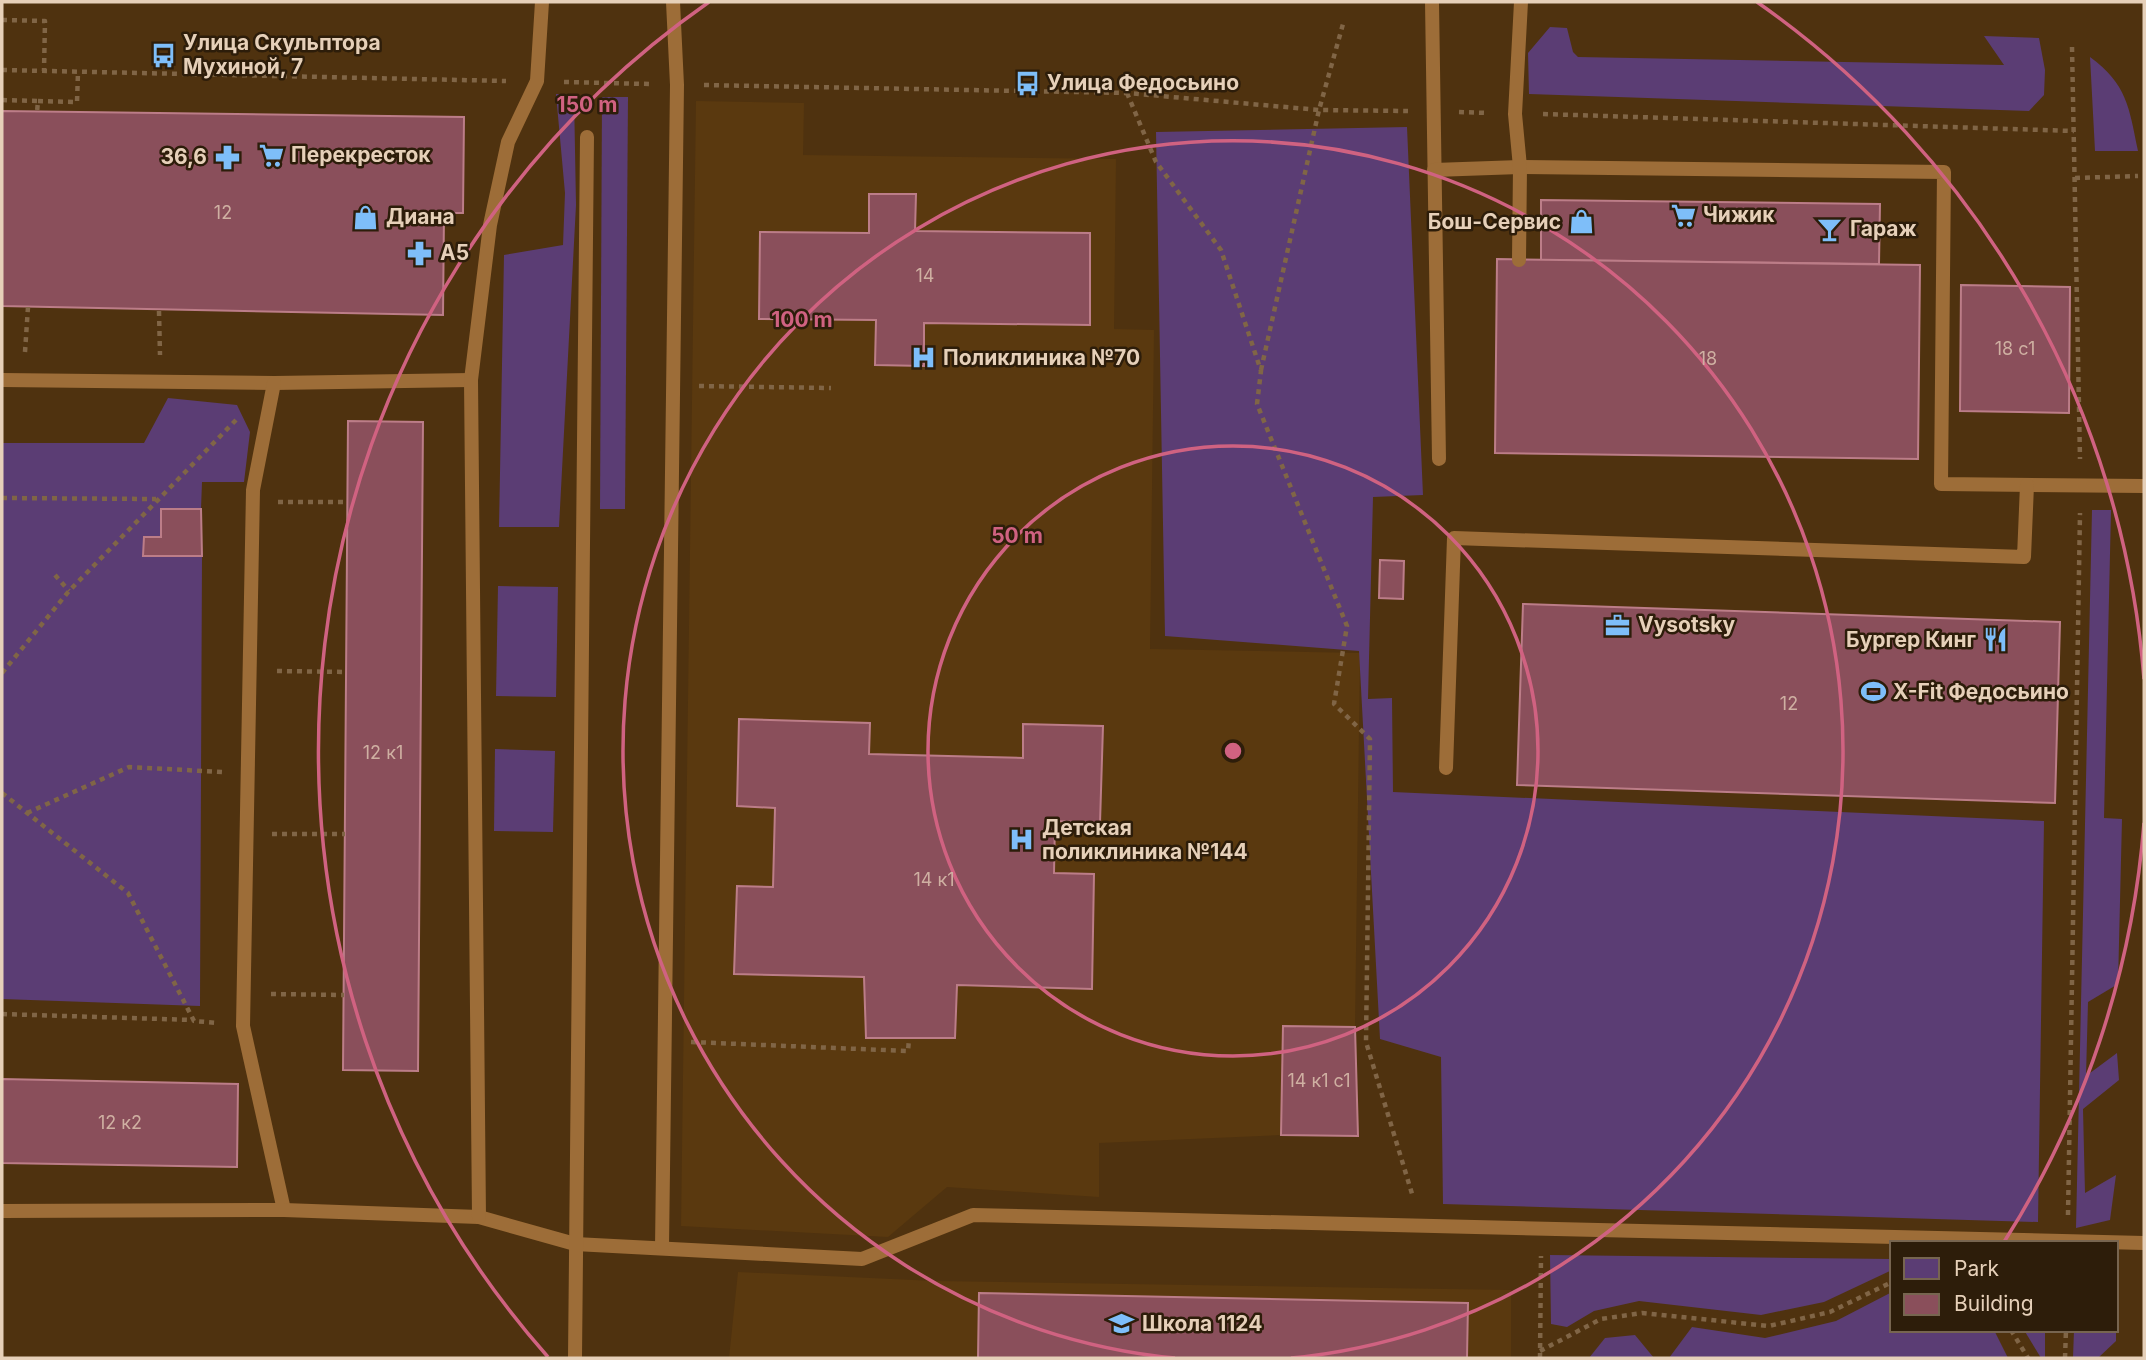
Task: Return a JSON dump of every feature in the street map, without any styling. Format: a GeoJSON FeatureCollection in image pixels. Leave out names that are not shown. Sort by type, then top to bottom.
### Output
{"type":"FeatureCollection","features":[{"type":"Feature","properties":{"kind":"lane"},"geometry":{"type":"LineString","coordinates":[[479,1217],[471,380],[490,225],[505,154],[537,81],[542,2]]}},
{"type":"Feature","properties":{"kind":"lane"},"geometry":{"type":"LineString","coordinates":[[662,1247],[677,85],[673,2]]}},
{"type":"Feature","properties":{"kind":"lane"},"geometry":{"type":"LineString","coordinates":[[1432,2],[1438,459]]}},
{"type":"Feature","properties":{"kind":"lane"},"geometry":{"type":"LineString","coordinates":[[1519,260],[1520,167],[1515,114],[1521,2]]}},
{"type":"Feature","properties":{"kind":"lane"},"geometry":{"type":"LineString","coordinates":[[575,1358],[587,137]]}},
{"type":"Feature","properties":{"kind":"lane"},"geometry":{"type":"LineString","coordinates":[[1434,170],[1520,167],[1944,172],[1941,484],[2144,486]]}},
{"type":"Feature","properties":{"kind":"lane"},"geometry":{"type":"LineString","coordinates":[[2,380],[274,383],[471,380]]}},
{"type":"Feature","properties":{"kind":"lane"},"geometry":{"type":"LineString","coordinates":[[274,383],[253,502],[243,1026],[284,1210]]}},
{"type":"Feature","properties":{"kind":"lane"},"geometry":{"type":"LineString","coordinates":[[1446,768],[1454,538],[2024,557],[2026,485]]}},
{"type":"Feature","properties":{"kind":"lane"},"geometry":{"type":"LineString","coordinates":[[2,1211],[284,1210],[479,1217],[575,1244],[862,1259],[973,1215],[2106,1241]]}},
{"type":"Feature","properties":{"kind":"lane"},"geometry":{"type":"LineString","coordinates":[[2118,1242],[2144,1243]]}},
{"type":"Feature","properties":{"kind":"path"},"geometry":{"type":"LineString","coordinates":[[2,20],[45,21],[44,71]]}},
{"type":"Feature","properties":{"kind":"path"},"geometry":{"type":"LineString","coordinates":[[1343,24],[1319,110],[1261,371],[1257,404],[1347,626],[1334,704],[1370,739],[1366,1042],[1421,1225]]}},
{"type":"Feature","properties":{"kind":"path"},"geometry":{"type":"LineString","coordinates":[[2068,1239],[2081,485],[2072,47]]}},
{"type":"Feature","properties":{"kind":"path"},"geometry":{"type":"LineString","coordinates":[[2,70],[1127,93],[1319,110],[1434,111],[2074,131]]}},
{"type":"Feature","properties":{"kind":"path"},"geometry":{"type":"LineString","coordinates":[[2,100],[78,102],[78,72]]}},
{"type":"Feature","properties":{"kind":"path"},"geometry":{"type":"LineString","coordinates":[[1127,93],[1156,162],[1221,250],[1261,371]]}},
{"type":"Feature","properties":{"kind":"path"},"geometry":{"type":"LineString","coordinates":[[37,101],[37,112]]}},
{"type":"Feature","properties":{"kind":"path"},"geometry":{"type":"LineString","coordinates":[[2075,178],[2138,176]]}},
{"type":"Feature","properties":{"kind":"path"},"geometry":{"type":"LineString","coordinates":[[24,381],[29,307]]}},
{"type":"Feature","properties":{"kind":"path"},"geometry":{"type":"LineString","coordinates":[[159,311],[161,382]]}},
{"type":"Feature","properties":{"kind":"path"},"geometry":{"type":"LineString","coordinates":[[2,674],[69,591],[274,383]]}},
{"type":"Feature","properties":{"kind":"path"},"geometry":{"type":"LineString","coordinates":[[673,387],[831,388]]}},
{"type":"Feature","properties":{"kind":"path"},"geometry":{"type":"LineString","coordinates":[[2,498],[157,499]]}},
{"type":"Feature","properties":{"kind":"path"},"geometry":{"type":"LineString","coordinates":[[253,502],[348,502]]}},
{"type":"Feature","properties":{"kind":"path"},"geometry":{"type":"LineString","coordinates":[[55,575],[69,591]]}},
{"type":"Feature","properties":{"kind":"path"},"geometry":{"type":"LineString","coordinates":[[250,671],[346,672]]}},
{"type":"Feature","properties":{"kind":"path"},"geometry":{"type":"LineString","coordinates":[[27,813],[128,767],[248,774]]}},
{"type":"Feature","properties":{"kind":"path"},"geometry":{"type":"LineString","coordinates":[[2,793],[128,893],[194,1020]]}},
{"type":"Feature","properties":{"kind":"path"},"geometry":{"type":"LineString","coordinates":[[247,833],[345,834]]}},
{"type":"Feature","properties":{"kind":"path"},"geometry":{"type":"LineString","coordinates":[[243,994],[344,995]]}},
{"type":"Feature","properties":{"kind":"path"},"geometry":{"type":"LineString","coordinates":[[2,1014],[194,1020],[243,1026]]}},
{"type":"Feature","properties":{"kind":"path"},"geometry":{"type":"LineString","coordinates":[[665,1042],[908,1051],[909,1038]]}},
{"type":"Feature","properties":{"kind":"path"},"geometry":{"type":"LineString","coordinates":[[1540,1358],[1541,1227]]}},
{"type":"Feature","properties":{"kind":"path"},"geometry":{"type":"LineString","coordinates":[[1541,1350],[1601,1319],[1642,1312],[1769,1326],[1830,1311],[1890,1283]]}},
{"type":"Feature","properties":{"kind":"path"},"geometry":{"type":"LineString","coordinates":[[2012,1332],[2028,1358]]}},
{"type":"Feature","properties":{"kind":"path"},"geometry":{"type":"LineString","coordinates":[[2065,1358],[2066,1332]]}},
{"type":"Feature","properties":{"kind":"shaded area","name":"Детская поликлиника №144"},"geometry":{"type":"Polygon","coordinates":[[[696,101],[804,103],[803,155],[1116,159],[1114,329],[1154,330],[1150,649],[1360,653],[1355,1027],[1283,1026],[1281,1135],[1099,1143],[1099,1197],[947,1187],[888,1237],[681,1226],[696,101]]]}},
{"type":"Feature","properties":{"kind":"shaded area","name":"Школа 1124"},"geometry":{"type":"Polygon","coordinates":[[[738,1272],[935,1281],[1511,1290],[1511,1358],[729,1358],[738,1272]]]}},
{"type":"Feature","properties":{"kind":"green space"},"geometry":{"type":"Polygon","coordinates":[[[1550,27],[1567,28],[1573,52],[1578,57],[2004,65],[1984,36],[2039,38],[2045,70],[2044,95],[2029,111],[1529,94],[1528,53],[1550,27]]]}},
{"type":"Feature","properties":{"kind":"green space"},"geometry":{"type":"Polygon","coordinates":[[[2090,57],[2119,87],[2129,109],[2138,151],[2095,151],[2090,57]]]}},
{"type":"Feature","properties":{"kind":"green space"},"geometry":{"type":"Polygon","coordinates":[[[556,94],[574,95],[576,205],[559,527],[499,527],[504,255],[563,245],[565,193],[556,94]]]}},
{"type":"Feature","properties":{"kind":"green space"},"geometry":{"type":"Polygon","coordinates":[[[602,97],[628,97],[625,509],[600,509],[602,97]]]}},
{"type":"Feature","properties":{"kind":"green space"},"geometry":{"type":"Polygon","coordinates":[[[1407,127],[1423,495],[1373,497],[1368,699],[1392,698],[1393,792],[2044,821],[2038,1222],[1443,1204],[1441,1057],[1380,1039],[1359,651],[1165,636],[1156,132],[1407,127]]]}},
{"type":"Feature","properties":{"kind":"green space"},"geometry":{"type":"Polygon","coordinates":[[[168,398],[237,405],[250,432],[244,482],[202,482],[201,509],[161,509],[161,537],[144,537],[144,556],[202,556],[200,1006],[2,999],[2,443],[144,443],[168,398]]]}},
{"type":"Feature","properties":{"kind":"green space"},"geometry":{"type":"Polygon","coordinates":[[[2092,510],[2111,510],[2104,818],[2122,819],[2118,984],[2088,1002],[2086,1076],[2117,1053],[2119,1080],[2083,1109],[2085,1193],[2116,1175],[2110,1220],[2076,1228],[2092,510]]]}},
{"type":"Feature","properties":{"kind":"green space"},"geometry":{"type":"Polygon","coordinates":[[[498,586],[558,587],[556,697],[496,696],[498,586]]]}},
{"type":"Feature","properties":{"kind":"green space"},"geometry":{"type":"Polygon","coordinates":[[[495,749],[555,751],[553,832],[494,831],[495,749]]]}},
{"type":"Feature","properties":{"kind":"green space"},"geometry":{"type":"Polygon","coordinates":[[[1550,1255],[1890,1259],[1890,1271],[1824,1302],[1761,1315],[1639,1301],[1594,1311],[1567,1327],[1551,1324],[1550,1255]]]}},
{"type":"Feature","properties":{"kind":"green space"},"geometry":{"type":"Polygon","coordinates":[[[1890,1293],[1890,1332],[1995,1332],[2008,1358],[1669,1358],[1692,1327],[1765,1338],[1836,1321],[1890,1293]]]}},
{"type":"Feature","properties":{"kind":"green space"},"geometry":{"type":"Polygon","coordinates":[[[2025,1332],[2045,1332],[2045,1358],[2041,1358],[2025,1332]]]}},
{"type":"Feature","properties":{"kind":"green space"},"geometry":{"type":"Polygon","coordinates":[[[2074,1332],[2116,1332],[2116,1341],[2098,1358],[2073,1358],[2074,1332]]]}},
{"type":"Feature","properties":{"kind":"green space"},"geometry":{"type":"Polygon","coordinates":[[[1635,1335],[1654,1358],[1589,1358],[1605,1338],[1635,1335]]]}},
{"type":"Feature","properties":{"kind":"building"},"geometry":{"type":"Polygon","coordinates":[[[2,111],[464,117],[463,213],[444,213],[443,315],[2,306],[2,111]]]}},
{"type":"Feature","properties":{"kind":"building"},"geometry":{"type":"Polygon","coordinates":[[[869,194],[916,194],[915,231],[1090,233],[1090,325],[924,323],[924,366],[875,365],[876,320],[759,319],[760,232],[869,233],[869,194]]]}},
{"type":"Feature","properties":{"kind":"building"},"geometry":{"type":"Polygon","coordinates":[[[1541,200],[1880,204],[1879,264],[1541,260],[1541,200]]]}},
{"type":"Feature","properties":{"kind":"building"},"geometry":{"type":"Polygon","coordinates":[[[1497,259],[1920,265],[1918,459],[1495,453],[1497,259]]]}},
{"type":"Feature","properties":{"kind":"building"},"geometry":{"type":"Polygon","coordinates":[[[1961,285],[2070,287],[2069,413],[1960,411],[1961,285]]]}},
{"type":"Feature","properties":{"kind":"building"},"geometry":{"type":"Polygon","coordinates":[[[348,421],[423,422],[418,1071],[343,1070],[348,421]]]}},
{"type":"Feature","properties":{"kind":"building"},"geometry":{"type":"Polygon","coordinates":[[[161,509],[201,509],[202,556],[143,556],[144,537],[161,537],[161,509]]]}},
{"type":"Feature","properties":{"kind":"building"},"geometry":{"type":"Polygon","coordinates":[[[1380,560],[1404,561],[1403,599],[1379,598],[1380,560]]]}},
{"type":"Feature","properties":{"kind":"building"},"geometry":{"type":"Polygon","coordinates":[[[1523,604],[2060,622],[2055,803],[1517,785],[1523,604]]]}},
{"type":"Feature","properties":{"kind":"building"},"geometry":{"type":"Polygon","coordinates":[[[739,719],[870,723],[869,754],[1023,758],[1023,724],[1103,726],[1100,823],[1055,821],[1054,873],[1094,874],[1092,989],[957,985],[955,1038],[866,1038],[864,977],[734,974],[737,886],[773,887],[775,808],[737,806],[739,719]]]}},
{"type":"Feature","properties":{"kind":"building"},"geometry":{"type":"Polygon","coordinates":[[[1283,1026],[1355,1027],[1358,1136],[1281,1135],[1283,1026]]]}},
{"type":"Feature","properties":{"kind":"building"},"geometry":{"type":"Polygon","coordinates":[[[2,1079],[238,1084],[237,1167],[2,1163],[2,1079]]]}},
{"type":"Feature","properties":{"kind":"building"},"geometry":{"type":"Polygon","coordinates":[[[979,1293],[1468,1303],[1467,1358],[978,1358],[979,1293]]]}},
{"type":"Feature","properties":{"kind":"place","name":"Улица Скульптора Мухиной, 7"},"geometry":{"type":"Point","coordinates":[163,55]}},
{"type":"Feature","properties":{"kind":"place","name":"Улица Федосьино"},"geometry":{"type":"Point","coordinates":[1027,83]}},
{"type":"Feature","properties":{"kind":"place","name":"Перекресток"},"geometry":{"type":"Point","coordinates":[271,155]}},
{"type":"Feature","properties":{"kind":"place","name":"36,6"},"geometry":{"type":"Point","coordinates":[227,157]}},
{"type":"Feature","properties":{"kind":"place","name":"Чижик"},"geometry":{"type":"Point","coordinates":[1683,215]}},
{"type":"Feature","properties":{"kind":"place","name":"Диана"},"geometry":{"type":"Point","coordinates":[366,217]}},
{"type":"Feature","properties":{"kind":"place","name":"Бош-Сервис"},"geometry":{"type":"Point","coordinates":[1581,222]}},
{"type":"Feature","properties":{"kind":"place","name":"Гараж"},"geometry":{"type":"Point","coordinates":[1830,229]}},
{"type":"Feature","properties":{"kind":"place","name":"А5"},"geometry":{"type":"Point","coordinates":[420,253]}},
{"type":"Feature","properties":{"kind":"place","name":"Поликлиника №70"},"geometry":{"type":"Point","coordinates":[923,358]}},
{"type":"Feature","properties":{"kind":"place","name":"Vysotsky"},"geometry":{"type":"Point","coordinates":[1618,625]}},
{"type":"Feature","properties":{"kind":"place","name":"Бургер Кинг"},"geometry":{"type":"Point","coordinates":[1996,640]}},
{"type":"Feature","properties":{"kind":"place","name":"X-Fit Федосьино"},"geometry":{"type":"Point","coordinates":[1873,692]}},
{"type":"Feature","properties":{"kind":"place","name":"Детская поликлиника №144"},"geometry":{"type":"Point","coordinates":[1022,840]}},
{"type":"Feature","properties":{"kind":"place","name":"Школа 1124"},"geometry":{"type":"Point","coordinates":[1122,1324]}}]}
